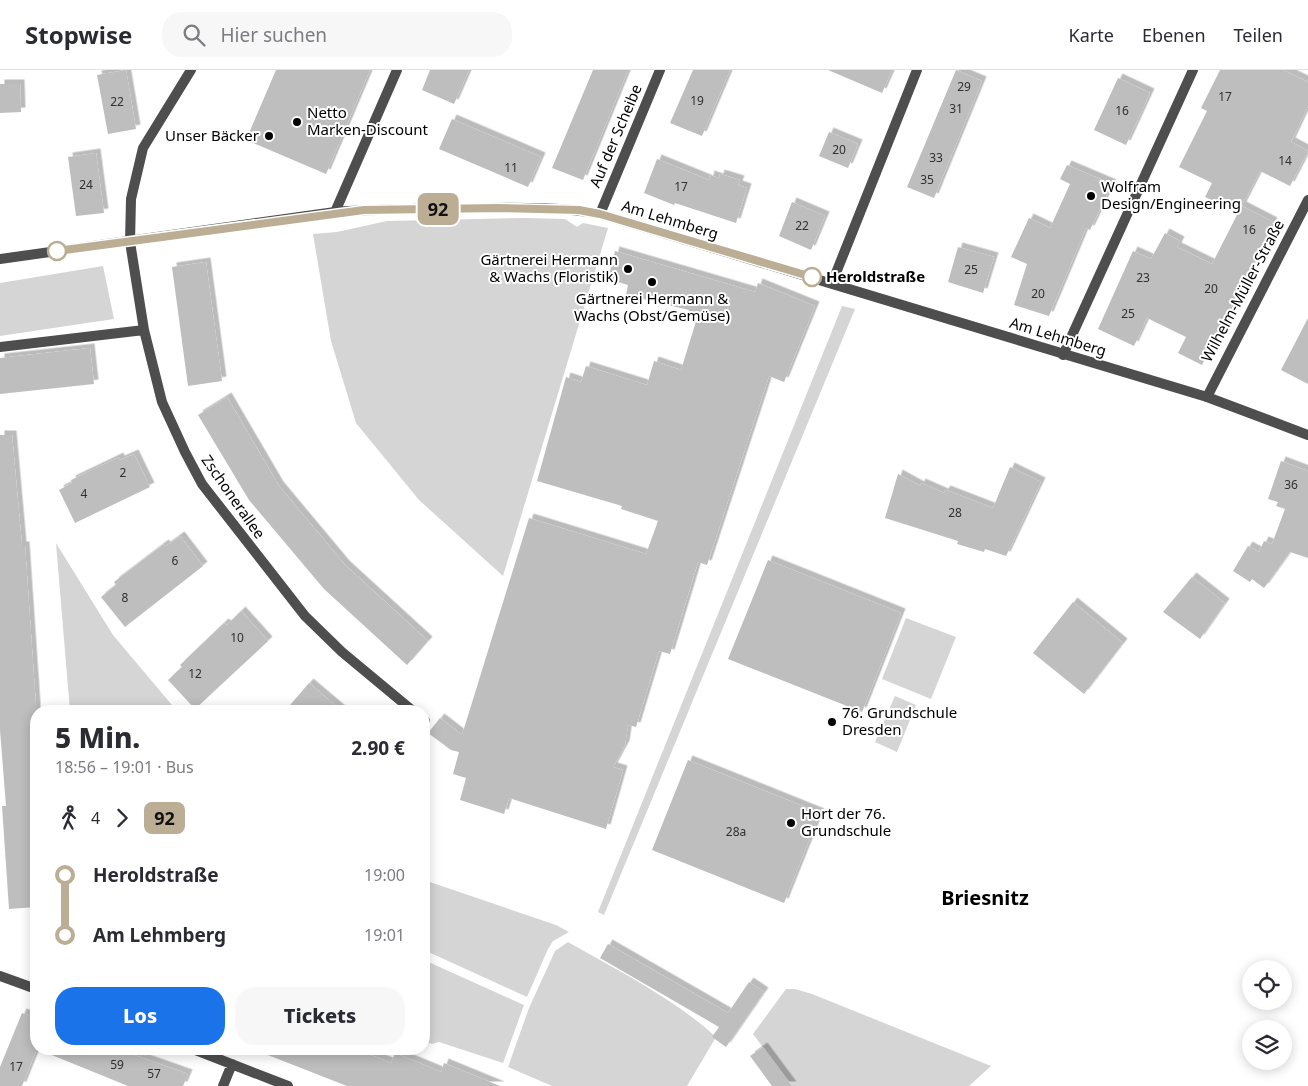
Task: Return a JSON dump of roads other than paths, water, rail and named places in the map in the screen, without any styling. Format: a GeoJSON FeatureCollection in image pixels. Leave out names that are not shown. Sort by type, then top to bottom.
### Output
{"type":"FeatureCollection","features":[{"type":"Feature","properties":{"kind":"street","name":"Zschonerallee"},"geometry":{"type":"LineString","coordinates":[[191,70],[143,148],[131,199],[130,242],[144,330],[162,402],[202,484],[305,616],[342,652],[406,705]]}},
{"type":"Feature","properties":{"kind":"street"},"geometry":{"type":"LineString","coordinates":[[335,212],[397,70]]}},
{"type":"Feature","properties":{"kind":"street","name":"Auf der Scheibe"},"geometry":{"type":"LineString","coordinates":[[600,214],[660,70]]}},
{"type":"Feature","properties":{"kind":"street"},"geometry":{"type":"LineString","coordinates":[[832,283],[918,70]]}},
{"type":"Feature","properties":{"kind":"street"},"geometry":{"type":"LineString","coordinates":[[1063,355],[1193,70]]}},
{"type":"Feature","properties":{"kind":"street","name":"Wilhelm-Müller-Straße"},"geometry":{"type":"LineString","coordinates":[[1207,397],[1308,200]]}},
{"type":"Feature","properties":{"kind":"street","name":"Am Lehmberg"},"geometry":{"type":"LineString","coordinates":[[0,259],[335,212],[380,209],[498,208],[579,210],[600,214],[832,283],[1063,355],[1207,397],[1308,434]]}},
{"type":"Feature","properties":{"kind":"street"},"geometry":{"type":"LineString","coordinates":[[0,346],[144,330]]}},
{"type":"Feature","properties":{"kind":"street"},"geometry":{"type":"LineString","coordinates":[[0,976],[30,988]]}},
{"type":"Feature","properties":{"kind":"street"},"geometry":{"type":"LineString","coordinates":[[208,1055],[288,1086]]}},
{"type":"Feature","properties":{"kind":"street"},"geometry":{"type":"LineString","coordinates":[[223,1086],[232,1064]]}},
{"type":"Feature","properties":{"kind":"place","name":"Netto Marken-Discount"},"geometry":{"type":"Point","coordinates":[297,122]}},
{"type":"Feature","properties":{"kind":"place","name":"Unser Bäcker"},"geometry":{"type":"Point","coordinates":[269,136]}},
{"type":"Feature","properties":{"kind":"place","name":"Wolfram Design/Engineering"},"geometry":{"type":"Point","coordinates":[1091,196]}},
{"type":"Feature","properties":{"kind":"place","name":"Gärtnerei Hermann & Wachs (Floristik)"},"geometry":{"type":"Point","coordinates":[628,269]}},
{"type":"Feature","properties":{"kind":"place","name":"Heroldstraße"},"geometry":{"type":"Point","coordinates":[812,277]}},
{"type":"Feature","properties":{"kind":"place","name":"Gärtnerei Hermann & Wachs (Obst/Gemüse)"},"geometry":{"type":"Point","coordinates":[652,282]}},
{"type":"Feature","properties":{"kind":"place","name":"76. Grundschule Dresden"},"geometry":{"type":"Point","coordinates":[832,722]}},
{"type":"Feature","properties":{"kind":"place","name":"Hort der 76. Grundschule"},"geometry":{"type":"Point","coordinates":[791,823]}},
{"type":"Feature","properties":{"kind":"district","name":"Briesnitz"},"geometry":{"type":"Point","coordinates":[985,898]}}]}
